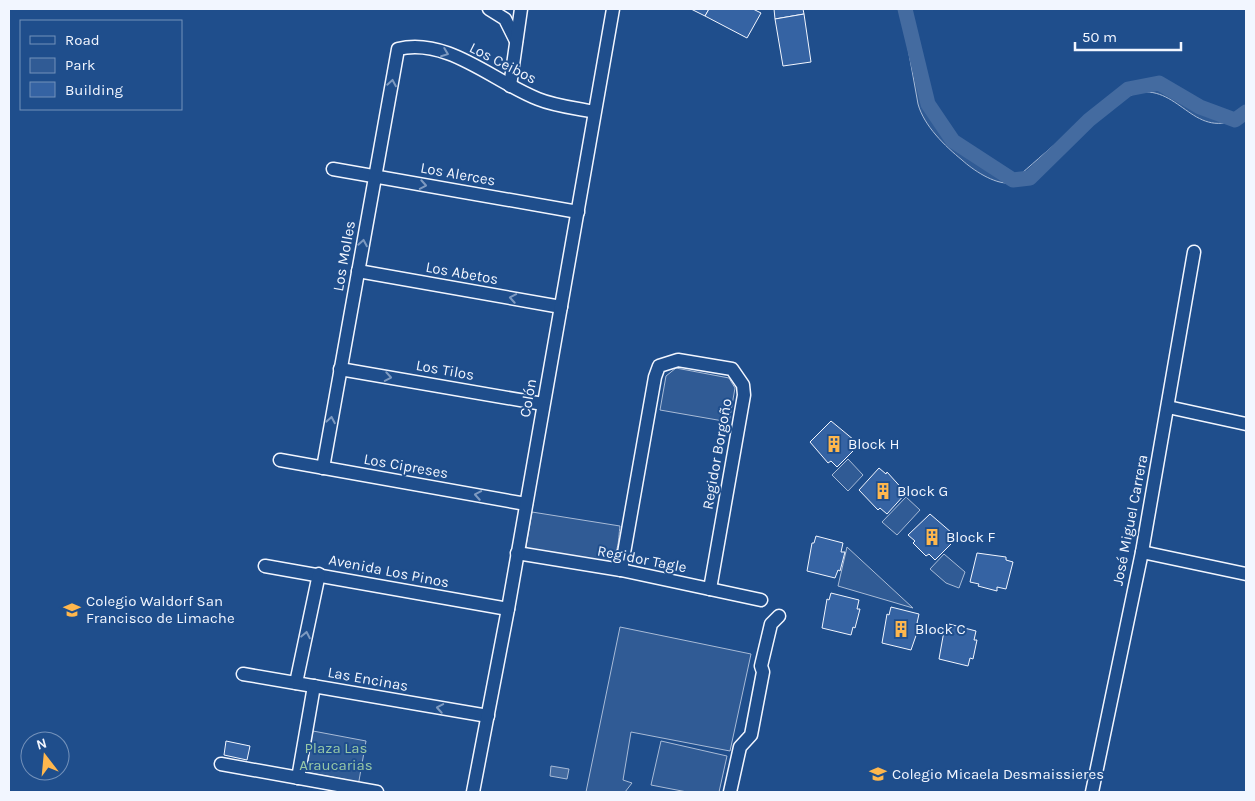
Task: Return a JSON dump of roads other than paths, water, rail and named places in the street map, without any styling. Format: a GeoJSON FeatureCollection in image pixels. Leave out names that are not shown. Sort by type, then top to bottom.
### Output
{"type":"FeatureCollection","features":[{"type":"Feature","properties":{"kind":"street"},"geometry":{"type":"LineString","coordinates":[[490,9],[504,19],[516,41]]}},
{"type":"Feature","properties":{"kind":"street"},"geometry":{"type":"LineString","coordinates":[[510,86],[521,9]]}},
{"type":"Feature","properties":{"kind":"street","name":"Colón"},"geometry":{"type":"LineString","coordinates":[[473,792],[508,609],[613,9]]}},
{"type":"Feature","properties":{"kind":"street","name":"Los Ceibos"},"geometry":{"type":"LineString","coordinates":[[398,49],[409,46],[442,52],[468,63],[540,100],[594,112]]}},
{"type":"Feature","properties":{"kind":"street","name":"Los Molles"},"geometry":{"type":"LineString","coordinates":[[323,468],[398,49]]}},
{"type":"Feature","properties":{"kind":"street","name":"Los Alerces"},"geometry":{"type":"LineString","coordinates":[[333,169],[578,212]]}},
{"type":"Feature","properties":{"kind":"street","name":"José Miguel Carrera"},"geometry":{"type":"LineString","coordinates":[[1092,792],[1142,552],[1194,252]]}},
{"type":"Feature","properties":{"kind":"street","name":"Los Abetos"},"geometry":{"type":"LineString","coordinates":[[358,271],[561,307]]}},
{"type":"Feature","properties":{"kind":"street","name":"Regidor Borgoño"},"geometry":{"type":"LineString","coordinates":[[621,570],[655,377],[659,366],[678,360],[732,369],[743,385],[744,395],[710,589]]}},
{"type":"Feature","properties":{"kind":"street","name":"Los Tilos"},"geometry":{"type":"LineString","coordinates":[[340,369],[543,404]]}},
{"type":"Feature","properties":{"kind":"street"},"geometry":{"type":"LineString","coordinates":[[1168,408],[1246,424]]}},
{"type":"Feature","properties":{"kind":"street","name":"Los Cipreses"},"geometry":{"type":"LineString","coordinates":[[280,460],[526,504]]}},
{"type":"Feature","properties":{"kind":"street"},"geometry":{"type":"LineString","coordinates":[[1142,552],[1246,574]]}},
{"type":"Feature","properties":{"kind":"street","name":"Regidor Tagle"},"geometry":{"type":"LineString","coordinates":[[517,553],[621,570],[761,600]]}},
{"type":"Feature","properties":{"kind":"street","name":"Avenida Los Pinos"},"geometry":{"type":"LineString","coordinates":[[265,566],[508,609]]}},
{"type":"Feature","properties":{"kind":"street"},"geometry":{"type":"LineString","coordinates":[[296,683],[318,574]]}},
{"type":"Feature","properties":{"kind":"street"},"geometry":{"type":"LineString","coordinates":[[730,792],[740,747],[751,735],[763,672],[761,666],[771,624],[779,616]]}},
{"type":"Feature","properties":{"kind":"street","name":"Las Encinas"},"geometry":{"type":"LineString","coordinates":[[243,674],[488,716]]}},
{"type":"Feature","properties":{"kind":"street"},"geometry":{"type":"LineString","coordinates":[[298,778],[314,686]]}},
{"type":"Feature","properties":{"kind":"street"},"geometry":{"type":"LineString","coordinates":[[221,764],[298,778],[341,789],[377,792]]}},
{"type":"Feature","properties":{"kind":"waterway"},"geometry":{"type":"LineString","coordinates":[[905,9],[928,104],[953,141],[1013,180],[1030,178],[1089,120],[1128,89],[1159,83],[1200,107],[1235,120],[1246,112]]}},
{"type":"Feature","properties":{"kind":"place","name":"Block H"},"geometry":{"type":"Point","coordinates":[834,444]}},
{"type":"Feature","properties":{"kind":"place","name":"Block G"},"geometry":{"type":"Point","coordinates":[883,491]}},
{"type":"Feature","properties":{"kind":"place","name":"Block F"},"geometry":{"type":"Point","coordinates":[932,537]}},
{"type":"Feature","properties":{"kind":"place","name":"Colegio Waldorf San Francisco de Limache"},"geometry":{"type":"Point","coordinates":[72,610]}},
{"type":"Feature","properties":{"kind":"place","name":"Block C"},"geometry":{"type":"Point","coordinates":[901,629]}},
{"type":"Feature","properties":{"kind":"place","name":"Colegio Micaela Desmaissieres"},"geometry":{"type":"Point","coordinates":[878,774]}},
{"type":"Feature","properties":{"kind":"park label","name":"Plaza Las Araucarias"},"geometry":{"type":"Point","coordinates":[336,756]}}]}
